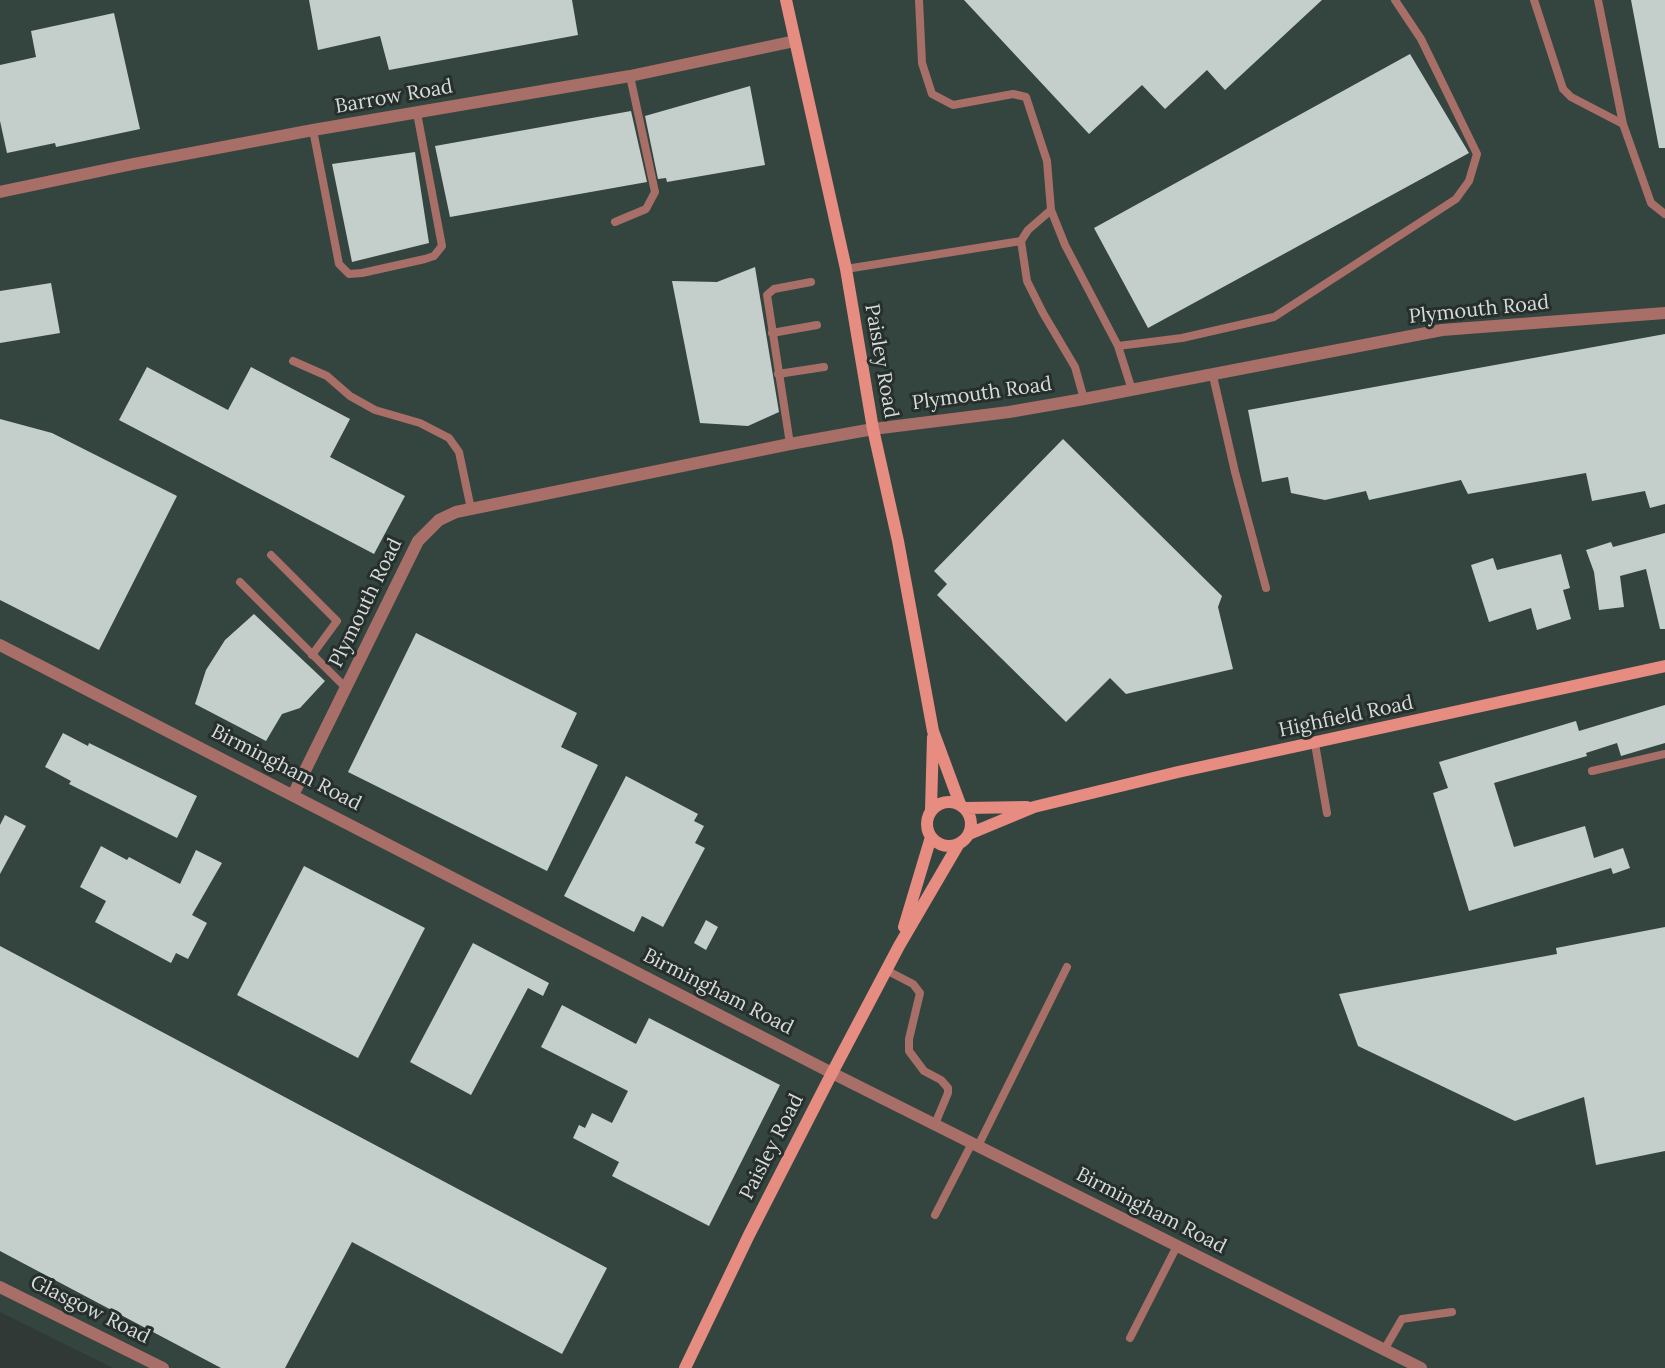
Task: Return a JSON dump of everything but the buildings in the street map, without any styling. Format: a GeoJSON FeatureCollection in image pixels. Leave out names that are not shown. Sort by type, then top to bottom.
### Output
{"type":"FeatureCollection","features":[{"type":"Feature","properties":{"kind":"main road","name":"Paisley Road"},"geometry":{"type":"LineString","coordinates":[[786,0],[846,269],[873,429],[898,541],[933,730],[963,806]]}},
{"type":"Feature","properties":{"kind":"main road","name":"Highfield Road"},"geometry":{"type":"LineString","coordinates":[[969,834],[1035,807],[1178,772],[1665,666]]}},
{"type":"Feature","properties":{"kind":"main road","name":"Paisley Road"},"geometry":{"type":"LineString","coordinates":[[931,810],[933,730]]}},
{"type":"Feature","properties":{"kind":"main road"},"geometry":{"type":"LineString","coordinates":[[941,802],[963,806],[972,820],[969,834],[958,845],[943,845],[931,837],[927,826],[931,810],[941,802]]}},
{"type":"Feature","properties":{"kind":"main road","name":"Highfield Road"},"geometry":{"type":"LineString","coordinates":[[963,806],[1035,807]]}},
{"type":"Feature","properties":{"kind":"main road","name":"Paisley Road"},"geometry":{"type":"LineString","coordinates":[[899,946],[931,837]]}},
{"type":"Feature","properties":{"kind":"main road","name":"Paisley Road"},"geometry":{"type":"LineString","coordinates":[[685,1368],[749,1235],[886,969],[958,845]]}},
{"type":"Feature","properties":{"kind":"street","name":"Barrow Road"},"geometry":{"type":"LineString","coordinates":[[0,192],[313,130],[630,76],[795,41]]}},
{"type":"Feature","properties":{"kind":"street","name":"Plymouth Road"},"geometry":{"type":"LineString","coordinates":[[294,793],[418,541],[439,520],[471,509],[790,444],[873,429],[1009,412],[1084,399],[1213,376],[1442,330],[1665,313]]}},
{"type":"Feature","properties":{"kind":"street","name":"Birmingham Road"},"geometry":{"type":"LineString","coordinates":[[0,645],[294,793],[832,1073],[1413,1366]]}},
{"type":"Feature","properties":{"kind":"street","name":"Glasgow Road"},"geometry":{"type":"LineString","coordinates":[[0,1287],[163,1368]]}},
{"type":"Feature","properties":{"kind":"lane"},"geometry":{"type":"LineString","coordinates":[[919,0],[922,63],[932,94],[953,105],[1013,94],[1026,97],[1047,161],[1051,210],[1065,245],[1118,346],[1132,390]]}},
{"type":"Feature","properties":{"kind":"lane"},"geometry":{"type":"LineString","coordinates":[[1118,346],[1182,338],[1274,316],[1456,200],[1469,181],[1477,154],[1421,39],[1395,0]]}},
{"type":"Feature","properties":{"kind":"lane"},"geometry":{"type":"LineString","coordinates":[[1534,0],[1563,89],[1571,97],[1623,124]]}},
{"type":"Feature","properties":{"kind":"lane"},"geometry":{"type":"LineString","coordinates":[[1598,0],[1623,124],[1651,203],[1665,214]]}},
{"type":"Feature","properties":{"kind":"lane"},"geometry":{"type":"LineString","coordinates":[[615,222],[646,209],[655,192],[630,76]]}},
{"type":"Feature","properties":{"kind":"lane"},"geometry":{"type":"LineString","coordinates":[[313,130],[339,264],[349,274],[362,273],[425,260],[439,251],[442,246],[417,112]]}},
{"type":"Feature","properties":{"kind":"lane"},"geometry":{"type":"LineString","coordinates":[[1051,210],[1028,230],[1021,241],[1027,280],[1042,314],[1075,367],[1084,399]]}},
{"type":"Feature","properties":{"kind":"lane"},"geometry":{"type":"LineString","coordinates":[[846,269],[1021,241]]}},
{"type":"Feature","properties":{"kind":"lane"},"geometry":{"type":"LineString","coordinates":[[790,444],[767,295],[774,289],[811,282]]}},
{"type":"Feature","properties":{"kind":"lane"},"geometry":{"type":"LineString","coordinates":[[772,333],[817,325]]}},
{"type":"Feature","properties":{"kind":"lane"},"geometry":{"type":"LineString","coordinates":[[293,361],[327,376],[350,396],[375,410],[420,423],[448,438],[459,452],[471,509]]}},
{"type":"Feature","properties":{"kind":"lane"},"geometry":{"type":"LineString","coordinates":[[778,374],[824,366]]}},
{"type":"Feature","properties":{"kind":"lane"},"geometry":{"type":"LineString","coordinates":[[1213,376],[1235,472],[1266,588]]}},
{"type":"Feature","properties":{"kind":"lane"},"geometry":{"type":"LineString","coordinates":[[271,555],[337,621],[312,655]]}},
{"type":"Feature","properties":{"kind":"lane"},"geometry":{"type":"LineString","coordinates":[[240,582],[346,688]]}},
{"type":"Feature","properties":{"kind":"lane"},"geometry":{"type":"LineString","coordinates":[[1315,744],[1327,813]]}},
{"type":"Feature","properties":{"kind":"lane"},"geometry":{"type":"LineString","coordinates":[[1592,771],[1665,754]]}},
{"type":"Feature","properties":{"kind":"lane"},"geometry":{"type":"LineString","coordinates":[[935,1215],[975,1144],[1067,967]]}},
{"type":"Feature","properties":{"kind":"lane"},"geometry":{"type":"LineString","coordinates":[[886,969],[913,984],[920,993],[909,1039],[909,1051],[924,1071],[941,1080],[948,1088],[935,1124]]}},
{"type":"Feature","properties":{"kind":"lane"},"geometry":{"type":"LineString","coordinates":[[1130,1338],[1177,1246]]}},
{"type":"Feature","properties":{"kind":"lane"},"geometry":{"type":"LineString","coordinates":[[1384,1350],[1402,1319],[1452,1312]]}},
{"type":"Feature","properties":{"kind":"shaded area"},"geometry":{"type":"Polygon","coordinates":[[[0,0],[1665,0],[1665,1368],[113,1368],[0,1312],[0,0]]]}}]}
